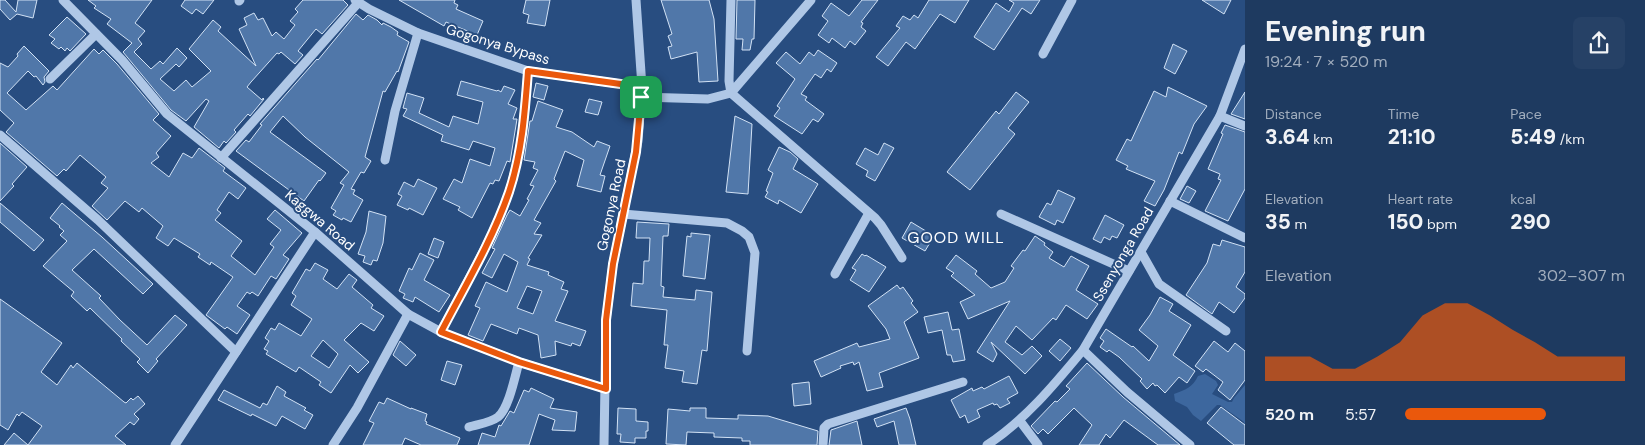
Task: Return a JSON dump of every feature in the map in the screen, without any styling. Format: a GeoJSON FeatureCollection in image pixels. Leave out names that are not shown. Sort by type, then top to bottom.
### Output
{"type":"FeatureCollection","features":[{"type":"Feature","properties":{"kind":"street","name":"Kaggwa Road"},"geometry":{"type":"LineString","coordinates":[[63,0],[122,60],[167,114],[315,232],[408,314],[441,332],[519,362],[606,389]]}},
{"type":"Feature","properties":{"kind":"street"},"geometry":{"type":"LineString","coordinates":[[369,9],[375,0]]}},
{"type":"Feature","properties":{"kind":"street","name":"Gogonya Road"},"geometry":{"type":"LineString","coordinates":[[604,445],[606,320],[613,264],[636,152],[642,87],[636,0]]}},
{"type":"Feature","properties":{"kind":"street"},"geometry":{"type":"LineString","coordinates":[[731,0],[729,82],[731,93],[869,213],[881,225],[902,258]]}},
{"type":"Feature","properties":{"kind":"street"},"geometry":{"type":"LineString","coordinates":[[641,97],[708,99],[731,93],[812,0]]}},
{"type":"Feature","properties":{"kind":"street"},"geometry":{"type":"LineString","coordinates":[[1043,54],[1072,0]]}},
{"type":"Feature","properties":{"kind":"street"},"geometry":{"type":"LineString","coordinates":[[221,158],[357,2]]}},
{"type":"Feature","properties":{"kind":"street","name":"Gogonya Bypass"},"geometry":{"type":"LineString","coordinates":[[357,2],[418,33],[528,71],[642,87]]}},
{"type":"Feature","properties":{"kind":"street"},"geometry":{"type":"LineString","coordinates":[[385,160],[395,110],[418,33]]}},
{"type":"Feature","properties":{"kind":"street"},"geometry":{"type":"LineString","coordinates":[[50,79],[96,34]]}},
{"type":"Feature","properties":{"kind":"street","name":"Ssenyonga Road"},"geometry":{"type":"LineString","coordinates":[[986,445],[1020,421],[1064,373],[1082,350],[1220,116],[1241,75],[1245,49]]}},
{"type":"Feature","properties":{"kind":"street"},"geometry":{"type":"LineString","coordinates":[[441,332],[487,245],[510,190],[522,133],[528,71]]}},
{"type":"Feature","properties":{"kind":"street"},"geometry":{"type":"LineString","coordinates":[[1220,116],[1245,126]]}},
{"type":"Feature","properties":{"kind":"street"},"geometry":{"type":"LineString","coordinates":[[0,135],[98,220],[236,352]]}},
{"type":"Feature","properties":{"kind":"street"},"geometry":{"type":"LineString","coordinates":[[1170,201],[1245,238]]}},
{"type":"Feature","properties":{"kind":"street"},"geometry":{"type":"LineString","coordinates":[[835,274],[869,213]]}},
{"type":"Feature","properties":{"kind":"street"},"geometry":{"type":"LineString","coordinates":[[623,214],[727,223],[738,228],[749,237],[755,253],[747,351]]}},
{"type":"Feature","properties":{"kind":"street"},"geometry":{"type":"LineString","coordinates":[[1001,214],[1129,272]]}},
{"type":"Feature","properties":{"kind":"street"},"geometry":{"type":"LineString","coordinates":[[175,445],[315,232]]}},
{"type":"Feature","properties":{"kind":"street"},"geometry":{"type":"LineString","coordinates":[[1141,252],[1159,284],[1226,331]]}},
{"type":"Feature","properties":{"kind":"street"},"geometry":{"type":"LineString","coordinates":[[333,445],[361,400],[408,314]]}},
{"type":"Feature","properties":{"kind":"street"},"geometry":{"type":"LineString","coordinates":[[1082,350],[1127,392],[1190,445]]}},
{"type":"Feature","properties":{"kind":"street"},"geometry":{"type":"LineString","coordinates":[[468,427],[493,420],[501,414],[519,362]]}},
{"type":"Feature","properties":{"kind":"street"},"geometry":{"type":"LineString","coordinates":[[823,445],[824,428],[828,424],[964,382]]}},
{"type":"Feature","properties":{"kind":"street"},"geometry":{"type":"LineString","coordinates":[[1020,421],[1038,445]]}},
{"type":"Feature","properties":{"kind":"shaded area"},"geometry":{"type":"Polygon","coordinates":[[[1205,374],[1216,381],[1218,385],[1212,394],[1228,402],[1232,402],[1245,385],[1245,427],[1243,427],[1244,422],[1220,405],[1217,405],[1201,421],[1187,407],[1175,401],[1174,394],[1188,388],[1198,376],[1205,374]]]}},
{"type":"Feature","properties":{"kind":"building"},"geometry":{"type":"Polygon","coordinates":[[[0,0],[5,0],[16,12],[18,0],[37,0],[33,18],[17,14],[10,20],[0,9],[0,0]]]}},
{"type":"Feature","properties":{"kind":"building"},"geometry":{"type":"Polygon","coordinates":[[[88,0],[152,0],[135,23],[145,31],[138,39],[142,44],[134,52],[151,69],[160,61],[163,64],[177,48],[187,58],[179,67],[176,64],[160,79],[174,91],[186,80],[192,87],[211,71],[189,49],[213,20],[221,27],[218,31],[256,66],[239,29],[247,25],[244,18],[254,13],[258,20],[263,18],[272,36],[276,32],[284,39],[295,25],[290,21],[298,12],[295,9],[303,0],[343,0],[348,5],[322,34],[316,29],[298,51],[303,55],[295,64],[281,52],[277,53],[247,87],[262,100],[264,99],[250,116],[248,114],[234,130],[236,132],[226,143],[224,141],[219,148],[194,127],[209,101],[206,99],[186,121],[171,110],[123,52],[132,43],[107,24],[111,19],[94,8],[96,6],[88,0]]]}},
{"type":"Feature","properties":{"kind":"building"},"geometry":{"type":"Polygon","coordinates":[[[185,0],[214,0],[203,14],[196,9],[192,14],[181,6],[185,0]]]}},
{"type":"Feature","properties":{"kind":"building"},"geometry":{"type":"Polygon","coordinates":[[[399,0],[455,0],[454,3],[458,5],[456,9],[483,21],[477,35],[446,22],[444,26],[399,0]]]}},
{"type":"Feature","properties":{"kind":"building"},"geometry":{"type":"Polygon","coordinates":[[[526,0],[550,0],[545,26],[527,23],[529,15],[523,13],[526,0]]]}},
{"type":"Feature","properties":{"kind":"building"},"geometry":{"type":"Polygon","coordinates":[[[661,0],[709,0],[714,19],[718,81],[699,82],[697,52],[671,59],[668,47],[672,46],[668,36],[672,34],[661,0]]]}},
{"type":"Feature","properties":{"kind":"building"},"geometry":{"type":"Polygon","coordinates":[[[737,0],[755,0],[754,39],[752,39],[750,50],[742,50],[743,39],[736,39],[737,0]]]}},
{"type":"Feature","properties":{"kind":"building"},"geometry":{"type":"Polygon","coordinates":[[[862,0],[878,0],[861,22],[863,23],[861,27],[866,31],[855,45],[850,41],[845,48],[832,38],[829,43],[818,35],[828,21],[822,16],[831,3],[849,16],[862,0]]]}},
{"type":"Feature","properties":{"kind":"building"},"geometry":{"type":"Polygon","coordinates":[[[929,0],[969,0],[955,23],[940,14],[915,49],[906,42],[888,66],[876,57],[900,28],[896,26],[903,16],[910,20],[914,15],[918,18],[929,0]]]}},
{"type":"Feature","properties":{"kind":"building"},"geometry":{"type":"Polygon","coordinates":[[[1009,0],[1040,0],[1031,14],[1022,8],[994,50],[974,37],[996,3],[1009,12],[1014,3],[1009,0]]]}},
{"type":"Feature","properties":{"kind":"building"},"geometry":{"type":"Polygon","coordinates":[[[1202,0],[1231,0],[1224,14],[1202,0]]]}},
{"type":"Feature","properties":{"kind":"building"},"geometry":{"type":"Polygon","coordinates":[[[356,14],[363,20],[368,15],[382,25],[383,23],[391,27],[398,32],[397,35],[409,42],[398,72],[385,92],[383,91],[365,157],[371,161],[364,173],[361,172],[351,189],[355,190],[353,194],[363,200],[351,222],[333,215],[336,211],[331,208],[344,185],[340,183],[349,172],[305,137],[283,116],[270,132],[326,173],[304,201],[236,151],[246,140],[249,142],[262,125],[260,124],[318,60],[356,14]]]}},
{"type":"Feature","properties":{"kind":"building"},"geometry":{"type":"Polygon","coordinates":[[[67,17],[86,34],[70,51],[67,48],[65,51],[61,47],[59,49],[51,43],[55,39],[49,35],[67,17]]]}},
{"type":"Feature","properties":{"kind":"building"},"geometry":{"type":"Polygon","coordinates":[[[1173,44],[1187,51],[1175,74],[1164,68],[1173,44]]]}},
{"type":"Feature","properties":{"kind":"building"},"geometry":{"type":"Polygon","coordinates":[[[24,46],[49,71],[44,77],[45,82],[43,85],[36,76],[34,77],[28,71],[7,93],[26,110],[53,86],[57,90],[94,49],[99,54],[103,50],[159,114],[153,120],[171,136],[156,153],[159,157],[151,163],[169,177],[183,153],[192,158],[199,148],[225,168],[223,171],[246,188],[238,199],[229,192],[217,210],[221,213],[215,220],[242,241],[231,256],[255,275],[274,247],[270,244],[281,230],[267,219],[275,210],[302,233],[283,255],[289,259],[276,279],[271,276],[258,296],[252,292],[250,294],[247,292],[237,306],[250,315],[237,334],[227,327],[225,329],[206,315],[233,277],[211,262],[210,265],[198,257],[200,254],[174,238],[168,246],[156,238],[163,226],[142,208],[139,212],[125,201],[107,220],[92,206],[108,188],[101,183],[106,177],[80,155],[66,171],[64,169],[57,176],[6,132],[14,123],[0,110],[0,63],[8,67],[24,46]]]}},
{"type":"Feature","properties":{"kind":"building"},"geometry":{"type":"Polygon","coordinates":[[[818,50],[837,63],[831,72],[827,69],[821,78],[815,74],[801,94],[807,97],[805,100],[824,114],[818,122],[813,119],[802,134],[774,116],[780,108],[777,106],[795,79],[776,63],[786,52],[800,64],[809,52],[814,56],[818,50]]]}},
{"type":"Feature","properties":{"kind":"building"},"geometry":{"type":"Polygon","coordinates":[[[461,81],[501,92],[504,86],[515,90],[508,104],[517,108],[513,119],[517,119],[510,162],[507,161],[499,181],[495,180],[493,184],[490,183],[472,218],[458,210],[460,207],[443,199],[454,179],[462,183],[470,159],[490,166],[495,148],[473,141],[469,150],[441,141],[443,135],[403,116],[407,109],[403,108],[407,93],[424,98],[419,113],[449,127],[453,116],[478,124],[483,102],[457,95],[461,81]]]}},
{"type":"Feature","properties":{"kind":"building"},"geometry":{"type":"Polygon","coordinates":[[[536,83],[548,86],[544,100],[533,97],[536,83]]]}},
{"type":"Feature","properties":{"kind":"building"},"geometry":{"type":"Polygon","coordinates":[[[1168,87],[1207,106],[1194,124],[1182,154],[1179,152],[1164,190],[1155,206],[1144,201],[1155,181],[1126,169],[1128,166],[1116,160],[1127,139],[1131,141],[1154,91],[1166,97],[1168,87]]]}},
{"type":"Feature","properties":{"kind":"building"},"geometry":{"type":"Polygon","coordinates":[[[1016,92],[1029,102],[1008,128],[1015,134],[970,190],[947,172],[996,111],[999,114],[1016,92]]]}},
{"type":"Feature","properties":{"kind":"building"},"geometry":{"type":"Polygon","coordinates":[[[1245,92],[1245,119],[1231,114],[1245,92]]]}},
{"type":"Feature","properties":{"kind":"building"},"geometry":{"type":"Polygon","coordinates":[[[589,99],[602,102],[598,115],[585,112],[589,99]]]}},
{"type":"Feature","properties":{"kind":"building"},"geometry":{"type":"Polygon","coordinates":[[[538,101],[563,110],[556,127],[572,132],[594,147],[597,141],[610,146],[600,175],[605,176],[601,192],[577,186],[584,160],[565,151],[554,179],[556,181],[534,220],[541,223],[534,234],[542,235],[528,258],[530,259],[527,265],[549,272],[548,275],[564,282],[561,289],[568,291],[555,321],[586,331],[580,346],[572,343],[571,346],[555,341],[556,355],[541,358],[538,335],[519,328],[517,334],[491,324],[483,341],[468,335],[480,308],[475,306],[486,282],[507,292],[518,262],[504,254],[492,278],[482,273],[495,249],[492,248],[507,215],[510,210],[520,216],[534,186],[530,185],[538,170],[533,168],[535,162],[524,160],[530,121],[532,121],[538,101]],[[527,286],[517,308],[533,314],[542,291],[527,286]]]}},
{"type":"Feature","properties":{"kind":"building"},"geometry":{"type":"Polygon","coordinates":[[[735,116],[752,124],[748,194],[726,192],[735,116]]]}},
{"type":"Feature","properties":{"kind":"building"},"geometry":{"type":"Polygon","coordinates":[[[1225,125],[1245,132],[1245,189],[1228,221],[1205,211],[1221,180],[1218,179],[1220,174],[1208,169],[1225,125]]]}},
{"type":"Feature","properties":{"kind":"building"},"geometry":{"type":"Polygon","coordinates":[[[0,143],[27,167],[12,184],[14,186],[0,201],[0,143]]]}},
{"type":"Feature","properties":{"kind":"building"},"geometry":{"type":"Polygon","coordinates":[[[884,143],[894,148],[875,181],[866,176],[868,171],[856,164],[865,148],[878,155],[884,143]]]}},
{"type":"Feature","properties":{"kind":"building"},"geometry":{"type":"Polygon","coordinates":[[[779,147],[790,152],[798,159],[793,169],[818,184],[801,213],[779,200],[778,204],[765,197],[773,173],[768,170],[779,147]]]}},
{"type":"Feature","properties":{"kind":"building"},"geometry":{"type":"Polygon","coordinates":[[[418,179],[437,188],[423,215],[409,208],[408,210],[397,205],[402,196],[398,194],[404,182],[414,187],[418,179]]]}},
{"type":"Feature","properties":{"kind":"building"},"geometry":{"type":"Polygon","coordinates":[[[1187,186],[1196,191],[1189,203],[1180,199],[1187,186]]]}},
{"type":"Feature","properties":{"kind":"building"},"geometry":{"type":"Polygon","coordinates":[[[1058,190],[1075,198],[1063,223],[1057,220],[1055,225],[1039,217],[1047,203],[1051,205],[1058,190]]]}},
{"type":"Feature","properties":{"kind":"building"},"geometry":{"type":"Polygon","coordinates":[[[0,203],[44,240],[34,251],[0,222],[0,203]]]}},
{"type":"Feature","properties":{"kind":"building"},"geometry":{"type":"Polygon","coordinates":[[[62,203],[153,284],[143,294],[94,249],[72,270],[101,296],[99,298],[120,320],[147,345],[175,315],[187,325],[156,359],[158,361],[148,373],[137,362],[140,359],[121,341],[122,339],[90,308],[87,311],[71,296],[74,292],[43,266],[67,241],[60,235],[64,231],[50,218],[62,203]]]}},
{"type":"Feature","properties":{"kind":"building"},"geometry":{"type":"Polygon","coordinates":[[[369,211],[386,216],[383,243],[377,261],[373,260],[371,265],[363,262],[365,256],[358,254],[366,232],[369,211]]]}},
{"type":"Feature","properties":{"kind":"building"},"geometry":{"type":"Polygon","coordinates":[[[1105,215],[1124,225],[1117,238],[1112,236],[1110,240],[1104,237],[1101,243],[1093,239],[1105,215]]]}},
{"type":"Feature","properties":{"kind":"building"},"geometry":{"type":"Polygon","coordinates":[[[637,222],[669,224],[668,236],[663,236],[661,286],[664,287],[663,297],[695,300],[696,290],[712,292],[707,351],[702,350],[697,384],[682,382],[684,371],[665,368],[668,345],[664,345],[667,310],[631,306],[633,283],[643,284],[644,261],[649,261],[650,238],[636,238],[637,222]]]}},
{"type":"Feature","properties":{"kind":"building"},"geometry":{"type":"Polygon","coordinates":[[[911,222],[934,236],[925,251],[902,238],[911,222]]]}},
{"type":"Feature","properties":{"kind":"building"},"geometry":{"type":"Polygon","coordinates":[[[691,233],[710,235],[705,279],[683,276],[687,236],[691,237],[691,233]]]}},
{"type":"Feature","properties":{"kind":"building"},"geometry":{"type":"Polygon","coordinates":[[[1035,236],[1053,252],[1049,258],[1064,267],[1071,256],[1089,266],[1076,290],[1098,304],[1087,319],[1066,305],[1056,320],[1053,318],[1032,340],[1016,326],[1005,342],[1022,355],[1032,346],[1042,356],[1025,374],[991,342],[997,354],[993,362],[977,352],[1010,301],[968,319],[960,302],[975,295],[951,276],[954,273],[946,268],[956,255],[977,271],[975,274],[991,288],[1005,282],[1014,268],[1011,266],[1023,250],[1025,251],[1035,236]]]}},
{"type":"Feature","properties":{"kind":"building"},"geometry":{"type":"Polygon","coordinates":[[[434,238],[444,242],[438,258],[428,254],[434,238]]]}},
{"type":"Feature","properties":{"kind":"building"},"geometry":{"type":"Polygon","coordinates":[[[1222,240],[1245,247],[1245,272],[1236,287],[1245,294],[1245,298],[1234,313],[1219,302],[1212,314],[1186,295],[1207,263],[1213,244],[1220,246],[1222,240]]]}},
{"type":"Feature","properties":{"kind":"building"},"geometry":{"type":"Polygon","coordinates":[[[420,253],[434,260],[424,280],[450,295],[439,312],[415,297],[413,302],[403,298],[405,294],[399,291],[409,268],[412,270],[420,253]]]}},
{"type":"Feature","properties":{"kind":"building"},"geometry":{"type":"Polygon","coordinates":[[[862,254],[886,267],[869,292],[850,280],[856,270],[852,268],[862,254]]]}},
{"type":"Feature","properties":{"kind":"building"},"geometry":{"type":"Polygon","coordinates":[[[315,263],[328,270],[323,279],[337,289],[349,274],[357,280],[352,287],[373,305],[371,308],[384,316],[374,331],[361,323],[344,340],[369,362],[358,373],[350,365],[331,393],[319,385],[321,382],[299,367],[296,372],[266,354],[268,351],[264,349],[269,341],[265,338],[271,328],[275,330],[279,323],[301,336],[312,319],[291,305],[296,296],[292,293],[306,269],[310,271],[315,263]],[[323,340],[311,356],[329,368],[338,354],[323,340]]]}},
{"type":"Feature","properties":{"kind":"building"},"geometry":{"type":"Polygon","coordinates":[[[897,285],[900,289],[903,287],[918,312],[904,322],[919,358],[879,373],[883,387],[867,391],[859,362],[854,365],[853,362],[840,366],[841,368],[821,377],[814,361],[857,343],[859,347],[890,339],[886,329],[868,306],[897,285]]]}},
{"type":"Feature","properties":{"kind":"building"},"geometry":{"type":"Polygon","coordinates":[[[1160,297],[1173,304],[1169,311],[1191,325],[1173,355],[1195,371],[1187,383],[1179,377],[1165,393],[1153,383],[1147,389],[1140,381],[1142,379],[1119,357],[1109,350],[1107,352],[1100,347],[1104,341],[1100,338],[1106,329],[1133,346],[1149,361],[1158,346],[1139,330],[1160,297]]]}},
{"type":"Feature","properties":{"kind":"building"},"geometry":{"type":"Polygon","coordinates":[[[0,299],[62,343],[41,372],[57,385],[71,365],[73,368],[77,363],[124,402],[126,403],[131,398],[133,400],[138,396],[145,404],[134,414],[139,419],[134,425],[130,422],[115,436],[126,445],[28,445],[42,426],[22,412],[19,416],[17,414],[8,430],[0,425],[0,299]]]}},
{"type":"Feature","properties":{"kind":"building"},"geometry":{"type":"Polygon","coordinates":[[[948,312],[952,330],[959,329],[965,360],[953,362],[951,355],[947,355],[942,330],[928,333],[924,317],[948,312]]]}},
{"type":"Feature","properties":{"kind":"building"},"geometry":{"type":"Polygon","coordinates":[[[1060,339],[1071,348],[1060,361],[1049,351],[1060,339]]]}},
{"type":"Feature","properties":{"kind":"building"},"geometry":{"type":"Polygon","coordinates":[[[400,341],[416,355],[406,366],[393,355],[400,341]]]}},
{"type":"Feature","properties":{"kind":"building"},"geometry":{"type":"Polygon","coordinates":[[[1214,341],[1228,352],[1235,343],[1245,351],[1245,380],[1230,400],[1218,390],[1223,382],[1206,369],[1203,372],[1195,366],[1214,341]]]}},
{"type":"Feature","properties":{"kind":"building"},"geometry":{"type":"Polygon","coordinates":[[[447,361],[462,365],[455,385],[441,380],[447,361]]]}},
{"type":"Feature","properties":{"kind":"building"},"geometry":{"type":"Polygon","coordinates":[[[1087,363],[1123,397],[1180,445],[1158,445],[1124,420],[1110,438],[1106,434],[1099,445],[1079,445],[1092,425],[1074,408],[1048,434],[1043,429],[1038,434],[1031,426],[1055,401],[1057,402],[1070,389],[1066,386],[1087,363]]]}},
{"type":"Feature","properties":{"kind":"building"},"geometry":{"type":"Polygon","coordinates":[[[1009,376],[1018,393],[1007,399],[1010,403],[1000,408],[997,404],[994,405],[993,403],[977,410],[980,417],[968,423],[965,415],[960,418],[951,400],[972,388],[973,391],[982,387],[984,389],[1009,376]]]}},
{"type":"Feature","properties":{"kind":"building"},"geometry":{"type":"Polygon","coordinates":[[[809,382],[811,404],[794,406],[792,384],[809,382]]]}},
{"type":"Feature","properties":{"kind":"building"},"geometry":{"type":"Polygon","coordinates":[[[277,386],[286,392],[284,396],[306,408],[304,410],[313,415],[305,429],[282,416],[276,426],[218,400],[224,390],[260,408],[263,403],[267,405],[277,386]]]}},
{"type":"Feature","properties":{"kind":"building"},"geometry":{"type":"Polygon","coordinates":[[[531,388],[554,399],[550,408],[577,412],[575,431],[552,430],[555,420],[539,414],[529,445],[478,445],[482,433],[495,437],[499,425],[501,426],[510,411],[514,413],[524,390],[529,392],[531,388]]]}},
{"type":"Feature","properties":{"kind":"building"},"geometry":{"type":"Polygon","coordinates":[[[387,398],[427,414],[426,424],[460,438],[457,445],[421,445],[405,438],[402,445],[363,445],[374,423],[369,421],[379,402],[384,404],[387,398]]]}},
{"type":"Feature","properties":{"kind":"building"},"geometry":{"type":"Polygon","coordinates":[[[1221,407],[1245,425],[1245,445],[1234,445],[1207,423],[1221,407]]]}},
{"type":"Feature","properties":{"kind":"building"},"geometry":{"type":"Polygon","coordinates":[[[618,408],[636,409],[636,421],[648,422],[646,438],[635,438],[635,443],[620,442],[621,434],[617,434],[618,408]]]}},
{"type":"Feature","properties":{"kind":"building"},"geometry":{"type":"Polygon","coordinates":[[[690,408],[706,408],[706,418],[738,419],[738,415],[768,416],[818,431],[817,445],[750,445],[750,441],[742,441],[742,438],[714,437],[714,433],[687,432],[686,445],[666,444],[668,409],[690,411],[690,408]]]}},
{"type":"Feature","properties":{"kind":"building"},"geometry":{"type":"Polygon","coordinates":[[[906,408],[916,445],[899,445],[894,421],[877,427],[874,419],[906,408]]]}},
{"type":"Feature","properties":{"kind":"building"},"geometry":{"type":"Polygon","coordinates":[[[857,421],[862,445],[829,445],[831,430],[857,421]]]}},
{"type":"Feature","properties":{"kind":"building"},"geometry":{"type":"Polygon","coordinates":[[[14,433],[28,445],[4,445],[14,433]]]}},
{"type":"Feature","properties":{"kind":"district","name":"GOOD WILL"},"geometry":{"type":"Point","coordinates":[956,237]}},
{"type":"Feature","properties":{"kind":"route"},"geometry":{"type":"LineString","coordinates":[[528,71],[642,87],[641,97],[638,141],[613,264],[606,320],[606,389],[519,362],[441,332],[487,245],[510,190],[522,133],[528,71]]}}]}
